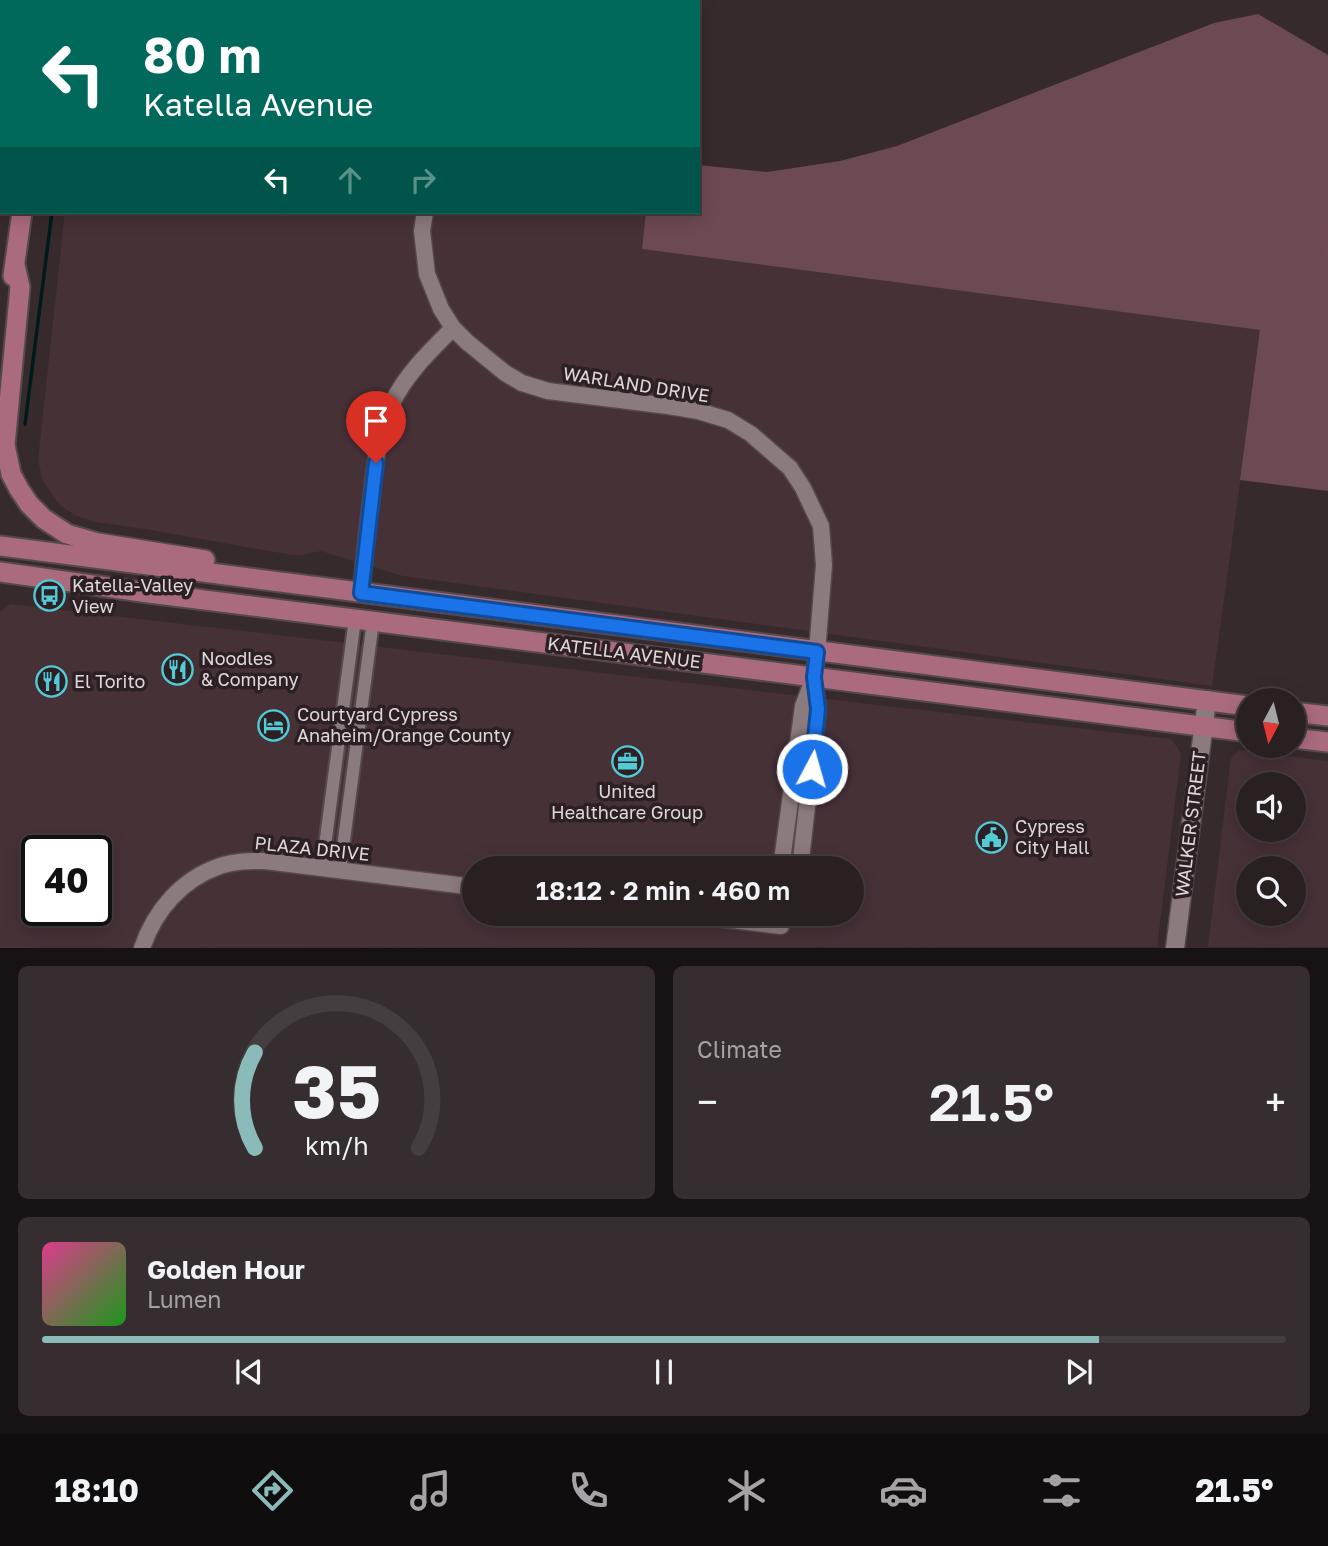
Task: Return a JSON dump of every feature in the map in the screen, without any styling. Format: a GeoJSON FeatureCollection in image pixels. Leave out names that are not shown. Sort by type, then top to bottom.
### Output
{"type":"FeatureCollection","features":[{"type":"Feature","properties":{"kind":"main road"},"geometry":{"type":"LineString","coordinates":[[0,378],[22,214]]}},
{"type":"Feature","properties":{"kind":"main road"},"geometry":{"type":"LineString","coordinates":[[15,265],[20,287],[5,445],[11,474],[29,504],[54,527],[81,539],[215,562],[254,579]]}},
{"type":"Feature","properties":{"kind":"main road","name":"KATELLA AVENUE"},"geometry":{"type":"LineString","coordinates":[[0,547],[1236,705]]}},
{"type":"Feature","properties":{"kind":"main road","name":"KATELLA AVENUE"},"geometry":{"type":"LineString","coordinates":[[0,572],[1236,730]]}},
{"type":"Feature","properties":{"kind":"main road"},"geometry":{"type":"LineString","coordinates":[[320,615],[355,601],[361,593]]}},
{"type":"Feature","properties":{"kind":"main road"},"geometry":{"type":"LineString","coordinates":[[364,620],[361,609],[375,605],[388,596]]}},
{"type":"Feature","properties":{"kind":"main road","name":"WALKER STREET"},"geometry":{"type":"LineString","coordinates":[[1175,947],[1207,701]]}},
{"type":"Feature","properties":{"kind":"main road"},"geometry":{"type":"LineString","coordinates":[[1306,713],[1328,716]]}},
{"type":"Feature","properties":{"kind":"main road"},"geometry":{"type":"LineString","coordinates":[[1306,739],[1328,742]]}},
{"type":"Feature","properties":{"kind":"street","name":"WARLAND DRIVE"},"geometry":{"type":"LineString","coordinates":[[425,214],[422,237],[427,274],[441,309],[453,328],[505,373],[522,383],[548,391],[698,411],[728,420],[751,433],[790,468],[821,526],[824,565],[814,677]]}},
{"type":"Feature","properties":{"kind":"street"},"geometry":{"type":"LineString","coordinates":[[361,593],[375,469],[384,421],[393,401],[419,362],[453,328]]}},
{"type":"Feature","properties":{"kind":"street"},"geometry":{"type":"LineString","coordinates":[[322,868],[364,620]]}},
{"type":"Feature","properties":{"kind":"street"},"geometry":{"type":"LineString","coordinates":[[340,870],[364,620]]}},
{"type":"Feature","properties":{"kind":"street"},"geometry":{"type":"LineString","coordinates":[[783,856],[803,706],[814,677]]}},
{"type":"Feature","properties":{"kind":"street"},"geometry":{"type":"LineString","coordinates":[[801,856],[818,709],[814,677]]}},
{"type":"Feature","properties":{"kind":"street","name":"PLAZA DRIVE"},"geometry":{"type":"LineString","coordinates":[[142,947],[162,907],[180,888],[202,874],[243,861],[265,861],[462,885]]}},
{"type":"Feature","properties":{"kind":"shaded area"},"geometry":{"type":"Polygon","coordinates":[[[1258,14],[1328,55],[1328,491],[1240,480],[1260,330],[642,249],[646,214],[700,214],[700,165],[767,172],[840,161],[897,146],[1214,23],[1258,14]]]}},
{"type":"Feature","properties":{"kind":"shaded area"},"geometry":{"type":"Polygon","coordinates":[[[65,214],[646,214],[642,249],[1261,330],[1212,686],[403,576],[321,551],[292,555],[96,522],[76,516],[59,504],[43,481],[38,460],[65,214]]]}},
{"type":"Feature","properties":{"kind":"shaded area"},"geometry":{"type":"Polygon","coordinates":[[[1328,219],[1328,259],[1317,240],[1321,224],[1328,219]]]}},
{"type":"Feature","properties":{"kind":"shaded area"},"geometry":{"type":"Polygon","coordinates":[[[10,604],[1171,739],[1181,753],[1157,947],[0,948],[0,612],[10,604]]]}},
{"type":"Feature","properties":{"kind":"shaded area"},"geometry":{"type":"Polygon","coordinates":[[[1236,753],[1236,758],[1304,758],[1328,761],[1328,947],[1208,947],[1231,758],[1236,753]]]}},
{"type":"Feature","properties":{"kind":"waterway"},"geometry":{"type":"LineString","coordinates":[[25,424],[52,214]]}},
{"type":"Feature","properties":{"kind":"place","name":"Katella-Valley View"},"geometry":{"type":"Point","coordinates":[49,596]}},
{"type":"Feature","properties":{"kind":"place","name":"Noodles & Company"},"geometry":{"type":"Point","coordinates":[178,669]}},
{"type":"Feature","properties":{"kind":"place","name":"El Torito"},"geometry":{"type":"Point","coordinates":[51,682]}},
{"type":"Feature","properties":{"kind":"place","name":"Courtyard Cypress Anaheim/Orange County"},"geometry":{"type":"Point","coordinates":[274,725]}},
{"type":"Feature","properties":{"kind":"place","name":"United Healthcare Group"},"geometry":{"type":"Point","coordinates":[627,761]}},
{"type":"Feature","properties":{"kind":"place","name":"Cypress City Hall"},"geometry":{"type":"Point","coordinates":[992,837]}},
{"type":"Feature","properties":{"kind":"route"},"geometry":{"type":"LineString","coordinates":[[376,463],[361,593],[817,652],[814,677],[818,709],[812,769]]}}]}
